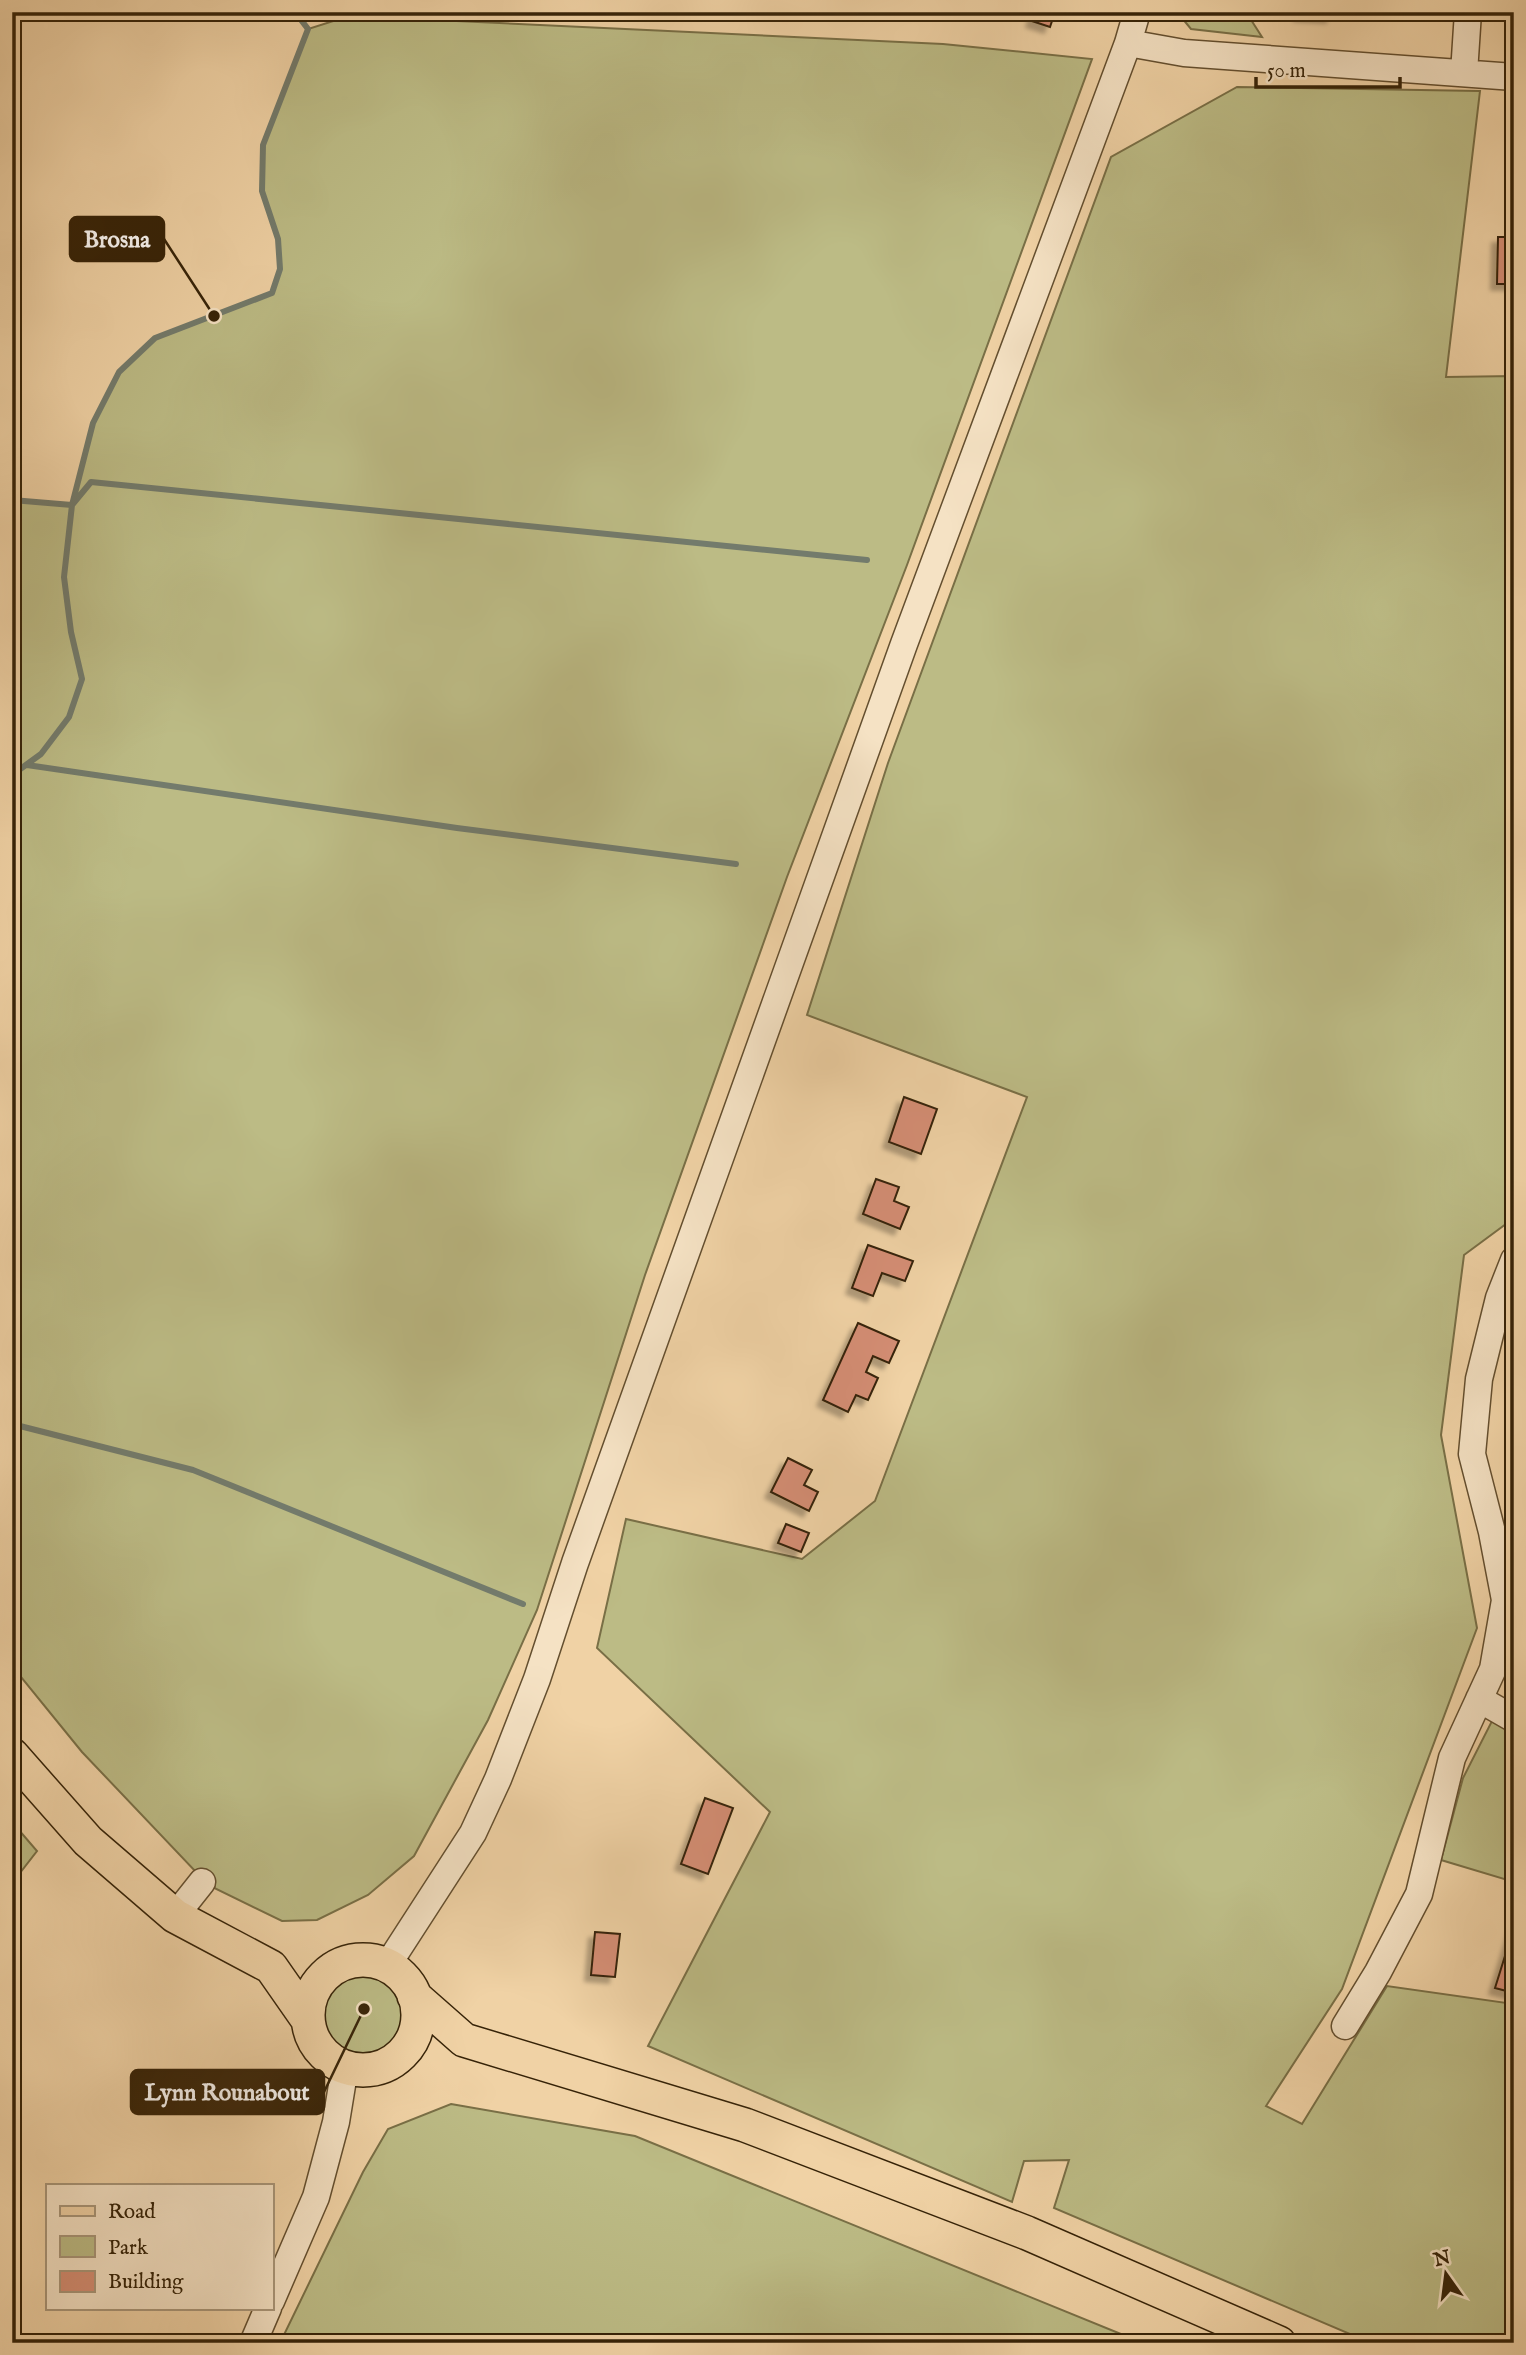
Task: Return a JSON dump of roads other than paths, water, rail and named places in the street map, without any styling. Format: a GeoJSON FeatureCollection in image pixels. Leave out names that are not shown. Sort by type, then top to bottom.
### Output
{"type":"FeatureCollection","features":[{"type":"Feature","properties":{"kind":"main road"},"geometry":{"type":"LineString","coordinates":[[12,1755],[88,1841],[175,1916],[271,1967],[308,2021]]}},
{"type":"Feature","properties":{"kind":"main road"},"geometry":{"type":"LineString","coordinates":[[271,1967],[338,1966],[354,1961],[371,1961],[387,1966],[399,1973],[414,1996],[464,2040],[745,2125],[1027,2233],[1279,2343]]}},
{"type":"Feature","properties":{"kind":"main road"},"geometry":{"type":"LineString","coordinates":[[338,1966],[324,1976],[314,1989],[308,2021],[312,2036],[320,2049],[331,2060],[345,2067],[360,2070],[376,2068],[391,2062],[404,2052],[417,2024],[418,2010],[414,1996]]}},
{"type":"Feature","properties":{"kind":"main road"},"geometry":{"type":"LineString","coordinates":[[404,2052],[464,2040]]}},
{"type":"Feature","properties":{"kind":"street"},"geometry":{"type":"LineString","coordinates":[[387,1966],[473,1833],[537,1679],[575,1563],[900,657],[1128,43],[1137,12]]}},
{"type":"Feature","properties":{"kind":"street"},"geometry":{"type":"LineString","coordinates":[[1464,73],[1468,12]]}},
{"type":"Feature","properties":{"kind":"street"},"geometry":{"type":"LineString","coordinates":[[1128,43],[1184,53],[1514,77]]}},
{"type":"Feature","properties":{"kind":"street"},"geometry":{"type":"LineString","coordinates":[[1345,2026],[1378,1972],[1419,1894],[1452,1758],[1493,1669],[1505,1600],[1492,1532],[1472,1454],[1479,1379],[1499,1298],[1514,1260]]}},
{"type":"Feature","properties":{"kind":"street"},"geometry":{"type":"LineString","coordinates":[[1479,1699],[1514,1719]]}},
{"type":"Feature","properties":{"kind":"street"},"geometry":{"type":"LineString","coordinates":[[175,1916],[202,1882]]}},
{"type":"Feature","properties":{"kind":"street"},"geometry":{"type":"LineString","coordinates":[[273,2296],[316,2197],[336,2122],[345,2067]]}},
{"type":"Feature","properties":{"kind":"street"},"geometry":{"type":"LineString","coordinates":[[253,2343],[267,2310]]}},
{"type":"Feature","properties":{"kind":"waterway"},"geometry":{"type":"LineString","coordinates":[[12,775],[41,754],[69,717],[82,679],[71,632],[64,577],[72,505],[93,423],[119,372],[155,338],[272,293],[280,269],[278,239],[262,191],[263,145],[308,29],[295,12]]}},
{"type":"Feature","properties":{"kind":"waterway"},"geometry":{"type":"LineString","coordinates":[[12,500],[72,505],[91,482],[867,560]]}},
{"type":"Feature","properties":{"kind":"waterway"},"geometry":{"type":"LineString","coordinates":[[27,765],[457,828],[736,864]]}},
{"type":"Feature","properties":{"kind":"waterway"},"geometry":{"type":"LineString","coordinates":[[12,1424],[193,1470],[523,1604]]}},
{"type":"Feature","properties":{"kind":"place","name":"Brosna"},"geometry":{"type":"Point","coordinates":[214,316]}},
{"type":"Feature","properties":{"kind":"place","name":"Lynn Rounabout"},"geometry":{"type":"Point","coordinates":[364,2009]}}]}
